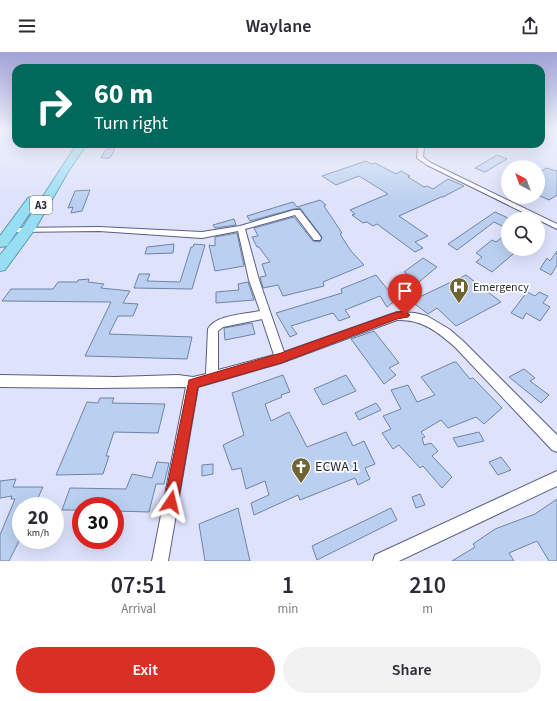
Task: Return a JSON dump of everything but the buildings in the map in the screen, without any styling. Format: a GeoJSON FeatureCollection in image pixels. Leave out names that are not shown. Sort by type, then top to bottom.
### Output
{"type":"FeatureCollection","features":[{"type":"Feature","properties":{"kind":"highway","name":"A3"},"geometry":{"type":"LineString","coordinates":[[0,246],[69,153]]}},
{"type":"Feature","properties":{"kind":"highway","name":"A3"},"geometry":{"type":"LineString","coordinates":[[0,266],[28,229],[76,153]]}},
{"type":"Feature","properties":{"kind":"street"},"geometry":{"type":"LineString","coordinates":[[420,153],[420,158],[429,164],[557,227]]}},
{"type":"Feature","properties":{"kind":"street"},"geometry":{"type":"LineString","coordinates":[[12,230],[99,229],[202,235],[241,228],[297,212],[317,238]]}},
{"type":"Feature","properties":{"kind":"street"},"geometry":{"type":"LineString","coordinates":[[241,228],[254,280],[281,358]]}},
{"type":"Feature","properties":{"kind":"street"},"geometry":{"type":"LineString","coordinates":[[212,378],[213,329],[216,325],[266,314]]}},
{"type":"Feature","properties":{"kind":"street"},"geometry":{"type":"LineString","coordinates":[[0,381],[96,383],[184,380],[193,383],[281,358],[397,316],[405,315],[422,318],[444,330],[557,445]]}},
{"type":"Feature","properties":{"kind":"street"},"geometry":{"type":"LineString","coordinates":[[160,561],[193,383]]}},
{"type":"Feature","properties":{"kind":"street"},"geometry":{"type":"LineString","coordinates":[[381,561],[557,478]]}},
{"type":"Feature","properties":{"kind":"place","name":"Emergency"},"geometry":{"type":"Point","coordinates":[459,304]}},
{"type":"Feature","properties":{"kind":"place","name":"ECWA 1"},"geometry":{"type":"Point","coordinates":[301,484]}},
{"type":"Feature","properties":{"kind":"route"},"geometry":{"type":"LineString","coordinates":[[171,502],[193,383],[281,358],[397,316],[405,315]]}}]}
